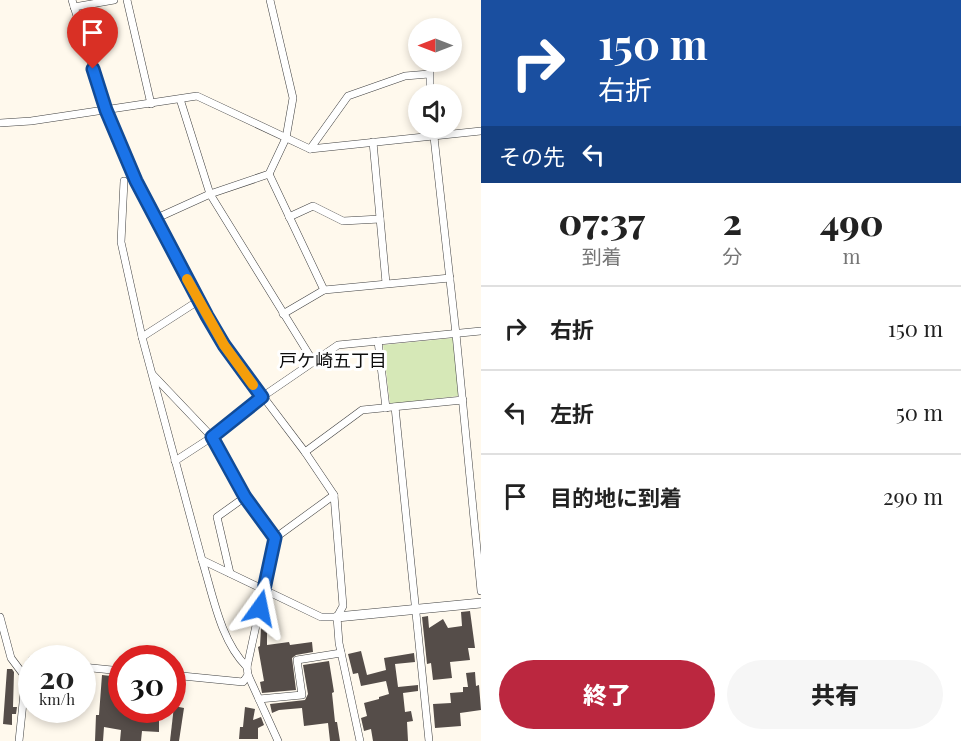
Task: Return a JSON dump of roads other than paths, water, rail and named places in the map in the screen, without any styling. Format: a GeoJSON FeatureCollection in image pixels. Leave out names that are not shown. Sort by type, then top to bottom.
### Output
{"type":"FeatureCollection","features":[{"type":"Feature","properties":{"kind":"street"},"geometry":{"type":"LineString","coordinates":[[114,0],[73,3],[106,110],[136,181],[198,301],[224,345],[305,452],[334,495],[343,606],[336,617],[341,653],[360,741]]}},
{"type":"Feature","properties":{"kind":"street"},"geometry":{"type":"LineString","coordinates":[[127,0],[152,104]]}},
{"type":"Feature","properties":{"kind":"street"},"geometry":{"type":"LineString","coordinates":[[157,218],[210,194],[269,174],[286,138],[293,98],[270,0]]}},
{"type":"Feature","properties":{"kind":"street"},"geometry":{"type":"LineString","coordinates":[[429,72],[429,84]]}},
{"type":"Feature","properties":{"kind":"street"},"geometry":{"type":"LineString","coordinates":[[310,149],[348,96],[405,76],[429,75]]}},
{"type":"Feature","properties":{"kind":"street"},"geometry":{"type":"LineString","coordinates":[[0,123],[14,123],[197,96],[310,149],[408,136]]}},
{"type":"Feature","properties":{"kind":"street"},"geometry":{"type":"LineString","coordinates":[[180,99],[210,194],[313,361]]}},
{"type":"Feature","properties":{"kind":"street"},"geometry":{"type":"LineString","coordinates":[[462,131],[481,131]]}},
{"type":"Feature","properties":{"kind":"street"},"geometry":{"type":"LineString","coordinates":[[435,138],[481,591]]}},
{"type":"Feature","properties":{"kind":"street"},"geometry":{"type":"LineString","coordinates":[[374,142],[386,283]]}},
{"type":"Feature","properties":{"kind":"street"},"geometry":{"type":"LineString","coordinates":[[269,174],[324,290]]}},
{"type":"Feature","properties":{"kind":"street"},"geometry":{"type":"LineString","coordinates":[[124,181],[121,242],[142,337],[174,461],[225,631],[248,671],[278,741]]}},
{"type":"Feature","properties":{"kind":"street"},"geometry":{"type":"LineString","coordinates":[[289,217],[313,206],[343,221],[380,219]]}},
{"type":"Feature","properties":{"kind":"street"},"geometry":{"type":"LineString","coordinates":[[283,314],[324,290],[450,278]]}},
{"type":"Feature","properties":{"kind":"street"},"geometry":{"type":"LineString","coordinates":[[142,337],[198,301]]}},
{"type":"Feature","properties":{"kind":"street"},"geometry":{"type":"LineString","coordinates":[[174,461],[212,437],[262,397],[338,345],[481,332]]}},
{"type":"Feature","properties":{"kind":"street"},"geometry":{"type":"LineString","coordinates":[[378,341],[386,408]]}},
{"type":"Feature","properties":{"kind":"street"},"geometry":{"type":"LineString","coordinates":[[151,373],[212,437],[245,497],[275,538]]}},
{"type":"Feature","properties":{"kind":"street"},"geometry":{"type":"LineString","coordinates":[[305,452],[362,410],[463,400]]}},
{"type":"Feature","properties":{"kind":"street"},"geometry":{"type":"LineString","coordinates":[[395,407],[429,741]]}},
{"type":"Feature","properties":{"kind":"street"},"geometry":{"type":"LineString","coordinates":[[186,676],[243,682],[248,671],[275,538],[334,495]]}},
{"type":"Feature","properties":{"kind":"street"},"geometry":{"type":"LineString","coordinates":[[230,573],[217,517],[245,497]]}},
{"type":"Feature","properties":{"kind":"street"},"geometry":{"type":"LineString","coordinates":[[202,560],[321,617],[481,603]]}},
{"type":"Feature","properties":{"kind":"street"},"geometry":{"type":"LineString","coordinates":[[0,617],[11,658],[18,667]]}},
{"type":"Feature","properties":{"kind":"street"},"geometry":{"type":"LineString","coordinates":[[260,699],[302,695],[297,660],[341,653]]}},
{"type":"Feature","properties":{"kind":"street"},"geometry":{"type":"LineString","coordinates":[[19,741],[21,723]]}},
{"type":"Feature","properties":{"kind":"district","name":"戸ケ崎五丁目"},"geometry":{"type":"Point","coordinates":[333,360]}}]}
